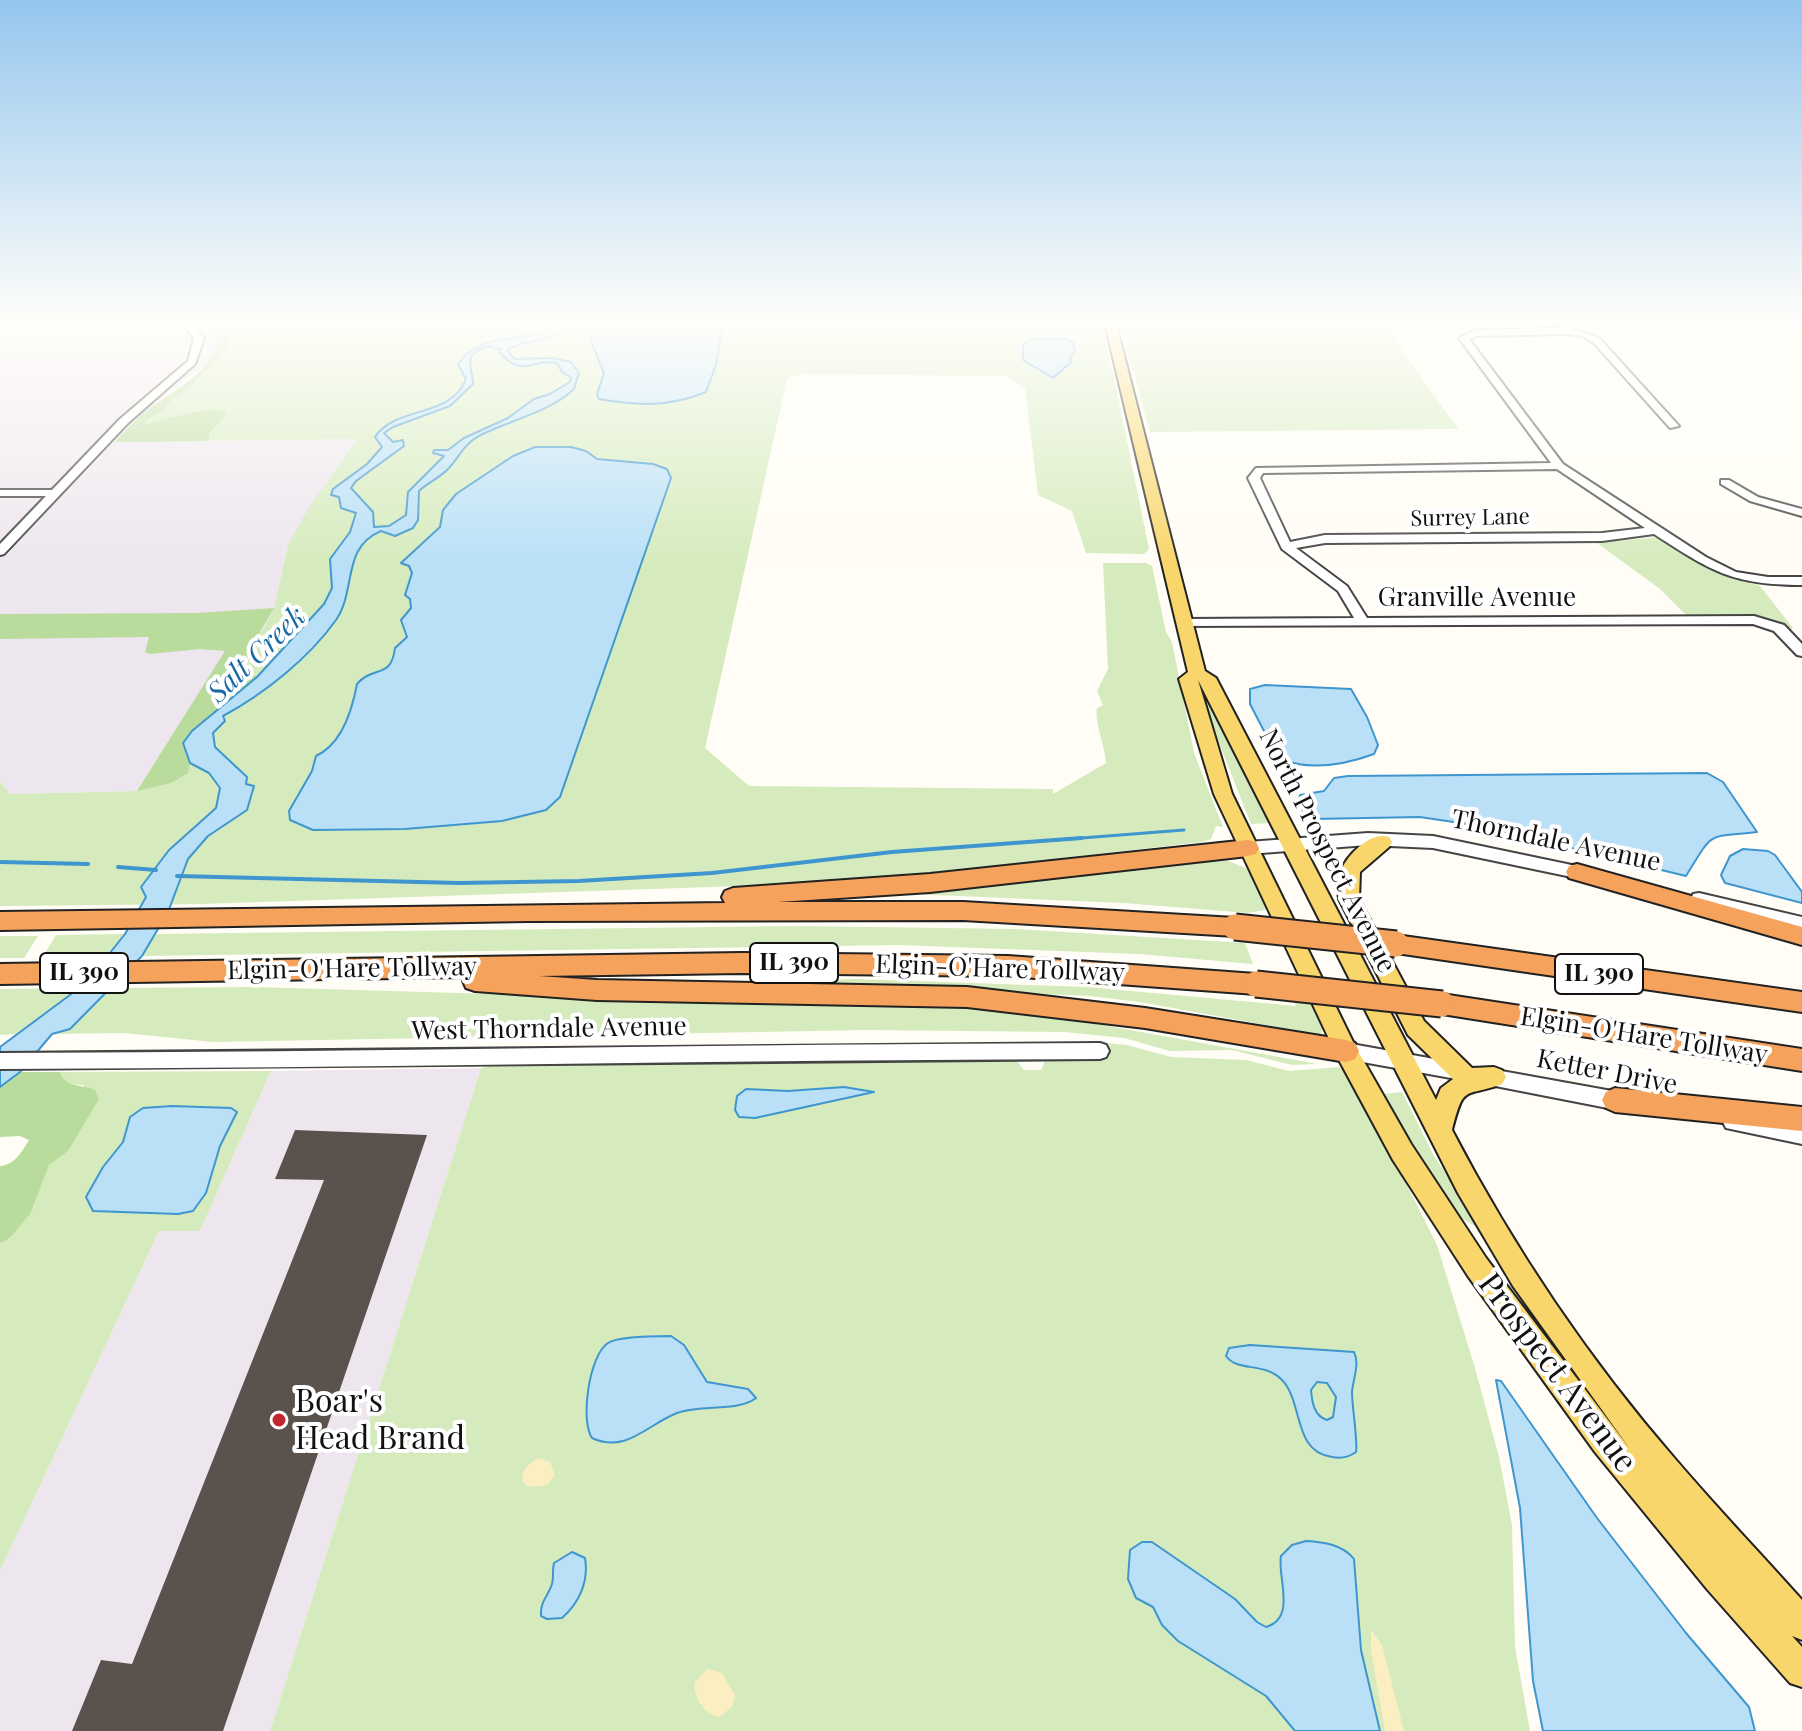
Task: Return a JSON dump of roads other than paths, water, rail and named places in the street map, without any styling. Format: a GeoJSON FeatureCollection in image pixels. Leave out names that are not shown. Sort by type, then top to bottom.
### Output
{"type":"FeatureCollection","features":[{"type":"Feature","properties":{"kind":"highway"},"geometry":{"type":"LineString","coordinates":[[528,912],[930,883],[1248,848]]}},
{"type":"Feature","properties":{"kind":"highway"},"geometry":{"type":"LineString","coordinates":[[1577,872],[1802,936]]}},
{"type":"Feature","properties":{"kind":"highway","name":"Elgin-O'Hare Tollway"},"geometry":{"type":"LineString","coordinates":[[0,921],[528,912],[963,911],[1235,927],[1396,944],[1802,1002]]}},
{"type":"Feature","properties":{"kind":"highway","name":"Elgin-O'Hare Tollway"},"geometry":{"type":"LineString","coordinates":[[0,974],[742,963],[1022,967],[1256,984],[1442,1004],[1802,1060]]}},
{"type":"Feature","properties":{"kind":"highway"},"geometry":{"type":"LineString","coordinates":[[330,970],[597,990],[967,997],[1131,1016],[1346,1051]]}},
{"type":"Feature","properties":{"kind":"highway"},"geometry":{"type":"LineString","coordinates":[[1615,1100],[1802,1119]]}},
{"type":"Feature","properties":{"kind":"main road","name":"North Prospect Avenue"},"geometry":{"type":"LineString","coordinates":[[1130,405],[1197,674]]}},
{"type":"Feature","properties":{"kind":"main road","name":"North Prospect Avenue"},"geometry":{"type":"LineString","coordinates":[[1346,1051],[1218,781],[1188,679],[1197,674],[1208,678],[1402,1060]]}},
{"type":"Feature","properties":{"kind":"main road"},"geometry":{"type":"LineString","coordinates":[[1382,842],[1351,865],[1347,876],[1349,899],[1416,1028],[1462,1072]]}},
{"type":"Feature","properties":{"kind":"main road","name":"Prospect Avenue"},"geometry":{"type":"LineString","coordinates":[[1346,1051],[1423,1185],[1528,1339],[1664,1514],[1802,1671]]}},
{"type":"Feature","properties":{"kind":"main road","name":"Prospect Avenue"},"geometry":{"type":"LineString","coordinates":[[1402,1060],[1467,1185],[1522,1277],[1599,1386],[1696,1507],[1802,1624]]}},
{"type":"Feature","properties":{"kind":"main road"},"geometry":{"type":"LineString","coordinates":[[1439,1132],[1449,1095],[1473,1078],[1494,1077]]}},
{"type":"Feature","properties":{"kind":"street"},"geometry":{"type":"LineString","coordinates":[[0,551],[143,405]]}},
{"type":"Feature","properties":{"kind":"street"},"geometry":{"type":"LineString","coordinates":[[1514,405],[1559,466],[1655,530],[1733,575],[1768,581],[1802,581]]}},
{"type":"Feature","properties":{"kind":"street"},"geometry":{"type":"LineString","coordinates":[[1655,405],[1674,426]]}},
{"type":"Feature","properties":{"kind":"street"},"geometry":{"type":"LineString","coordinates":[[1363,623],[1343,589],[1286,546],[1254,478],[1260,470],[1559,466]]}},
{"type":"Feature","properties":{"kind":"street"},"geometry":{"type":"LineString","coordinates":[[1725,482],[1754,499],[1802,513]]}},
{"type":"Feature","properties":{"kind":"street"},"geometry":{"type":"LineString","coordinates":[[0,493],[55,493]]}},
{"type":"Feature","properties":{"kind":"street","name":"Surrey Lane"},"geometry":{"type":"LineString","coordinates":[[1286,546],[1325,539],[1602,537],[1655,530]]}},
{"type":"Feature","properties":{"kind":"street","name":"Granville Avenue"},"geometry":{"type":"LineString","coordinates":[[1183,623],[1754,620],[1788,634],[1802,652]]}},
{"type":"Feature","properties":{"kind":"street","name":"Thorndale Avenue"},"geometry":{"type":"LineString","coordinates":[[1248,848],[1368,839],[1454,844],[1802,924]]}},
{"type":"Feature","properties":{"kind":"street","name":"West Thorndale Avenue"},"geometry":{"type":"LineString","coordinates":[[0,1061],[295,1060],[730,1051],[1100,1051]]}},
{"type":"Feature","properties":{"kind":"street"},"geometry":{"type":"LineString","coordinates":[[1346,1051],[1402,1060]]}},
{"type":"Feature","properties":{"kind":"street","name":"Ketter Drive"},"geometry":{"type":"LineString","coordinates":[[1402,1060],[1802,1135]]}},
{"type":"Feature","properties":{"kind":"water"},"geometry":{"type":"Polygon","coordinates":[[[451,405],[384,433],[393,442],[403,440],[404,446],[351,488],[373,512],[374,527],[389,526],[406,515],[408,492],[444,456],[433,453],[434,450],[448,450],[526,405],[551,405],[491,430],[466,446],[453,464],[419,491],[418,520],[413,528],[395,536],[381,531],[368,538],[355,558],[342,608],[325,634],[285,674],[223,716],[225,721],[213,733],[215,747],[247,777],[246,784],[254,786],[247,810],[208,836],[188,859],[168,912],[142,956],[70,1029],[52,1034],[20,1072],[0,1087],[0,1047],[86,983],[125,934],[146,897],[141,887],[169,850],[216,808],[220,788],[209,773],[190,763],[183,743],[192,731],[257,677],[324,604],[332,588],[330,559],[350,532],[356,513],[341,508],[339,497],[331,495],[333,489],[367,464],[382,447],[375,437],[384,427],[436,406],[451,405]]]}},
{"type":"Feature","properties":{"kind":"water"},"geometry":{"type":"Polygon","coordinates":[[[535,447],[571,447],[586,451],[597,459],[653,464],[667,469],[671,478],[560,797],[546,810],[502,821],[405,829],[313,830],[290,820],[289,811],[312,771],[316,756],[333,743],[344,726],[357,684],[390,664],[395,648],[407,637],[401,620],[411,608],[410,599],[405,595],[412,573],[409,566],[401,563],[440,527],[443,510],[456,494],[513,456],[535,447]]]}},
{"type":"Feature","properties":{"kind":"water"},"geometry":{"type":"Polygon","coordinates":[[[1265,685],[1351,689],[1378,745],[1374,754],[1326,765],[1301,764],[1278,758],[1250,704],[1250,689],[1265,685]]]}},
{"type":"Feature","properties":{"kind":"water"},"geometry":{"type":"Polygon","coordinates":[[[1707,773],[1723,782],[1757,832],[1713,839],[1702,850],[1686,876],[1480,826],[1420,817],[1313,819],[1299,803],[1300,795],[1324,791],[1334,778],[1348,776],[1707,773]]]}},
{"type":"Feature","properties":{"kind":"water"},"geometry":{"type":"Polygon","coordinates":[[[1743,849],[1768,851],[1775,855],[1802,892],[1802,903],[1725,883],[1721,875],[1730,856],[1743,849]]]}},
{"type":"Feature","properties":{"kind":"water"},"geometry":{"type":"Polygon","coordinates":[[[844,1087],[874,1092],[755,1118],[739,1117],[735,1110],[737,1096],[746,1089],[788,1091],[844,1087]]]}},
{"type":"Feature","properties":{"kind":"water"},"geometry":{"type":"Polygon","coordinates":[[[143,1108],[231,1108],[237,1112],[220,1146],[206,1193],[193,1211],[178,1214],[93,1211],[86,1197],[103,1167],[123,1142],[130,1117],[143,1108]]]}},
{"type":"Feature","properties":{"kind":"water"},"geometry":{"type":"Polygon","coordinates":[[[671,1336],[684,1345],[707,1382],[748,1389],[756,1398],[730,1407],[686,1410],[626,1440],[604,1442],[592,1438],[587,1418],[588,1389],[601,1350],[608,1343],[621,1339],[671,1336]]]}},
{"type":"Feature","properties":{"kind":"water"},"geometry":{"type":"Polygon","coordinates":[[[1250,1345],[1354,1352],[1356,1367],[1352,1392],[1356,1452],[1339,1458],[1319,1453],[1310,1446],[1288,1388],[1281,1379],[1267,1370],[1231,1361],[1226,1356],[1229,1348],[1250,1345]],[[1317,1382],[1311,1390],[1316,1412],[1327,1420],[1333,1417],[1336,1397],[1327,1383],[1317,1382]]]}},
{"type":"Feature","properties":{"kind":"water"},"geometry":{"type":"Polygon","coordinates":[[[1496,1380],[1501,1381],[1597,1518],[1686,1633],[1749,1707],[1755,1731],[1543,1731],[1533,1681],[1520,1508],[1496,1380]]]}},
{"type":"Feature","properties":{"kind":"water"},"geometry":{"type":"Polygon","coordinates":[[[1306,1541],[1338,1547],[1354,1559],[1361,1650],[1380,1731],[1295,1731],[1266,1696],[1178,1641],[1162,1625],[1153,1607],[1136,1598],[1128,1579],[1130,1550],[1142,1542],[1152,1542],[1235,1599],[1266,1627],[1281,1615],[1283,1606],[1281,1556],[1292,1545],[1306,1541]]]}},
{"type":"Feature","properties":{"kind":"water"},"geometry":{"type":"Polygon","coordinates":[[[572,1552],[585,1558],[581,1591],[562,1618],[547,1619],[541,1616],[541,1611],[552,1584],[554,1563],[572,1552]]]}},
{"type":"Feature","properties":{"kind":"waterway"},"geometry":{"type":"LineString","coordinates":[[1075,839],[1184,830]]}},
{"type":"Feature","properties":{"kind":"waterway"},"geometry":{"type":"LineString","coordinates":[[1075,839],[1082,838]]}},
{"type":"Feature","properties":{"kind":"waterway"},"geometry":{"type":"LineString","coordinates":[[177,876],[459,883],[579,881],[712,873],[892,852],[1075,839]]}},
{"type":"Feature","properties":{"kind":"waterway"},"geometry":{"type":"LineString","coordinates":[[1056,840],[1075,839]]}},
{"type":"Feature","properties":{"kind":"waterway"},"geometry":{"type":"LineString","coordinates":[[0,862],[88,864]]}},
{"type":"Feature","properties":{"kind":"waterway"},"geometry":{"type":"LineString","coordinates":[[118,867],[156,870]]}},
{"type":"Feature","properties":{"kind":"place","name":"Boar's Head Brand"},"geometry":{"type":"Point","coordinates":[279,1420]}},
{"type":"Feature","properties":{"kind":"water label","name":"Salt Creek"},"geometry":{"type":"Point","coordinates":[257,655]}}]}
